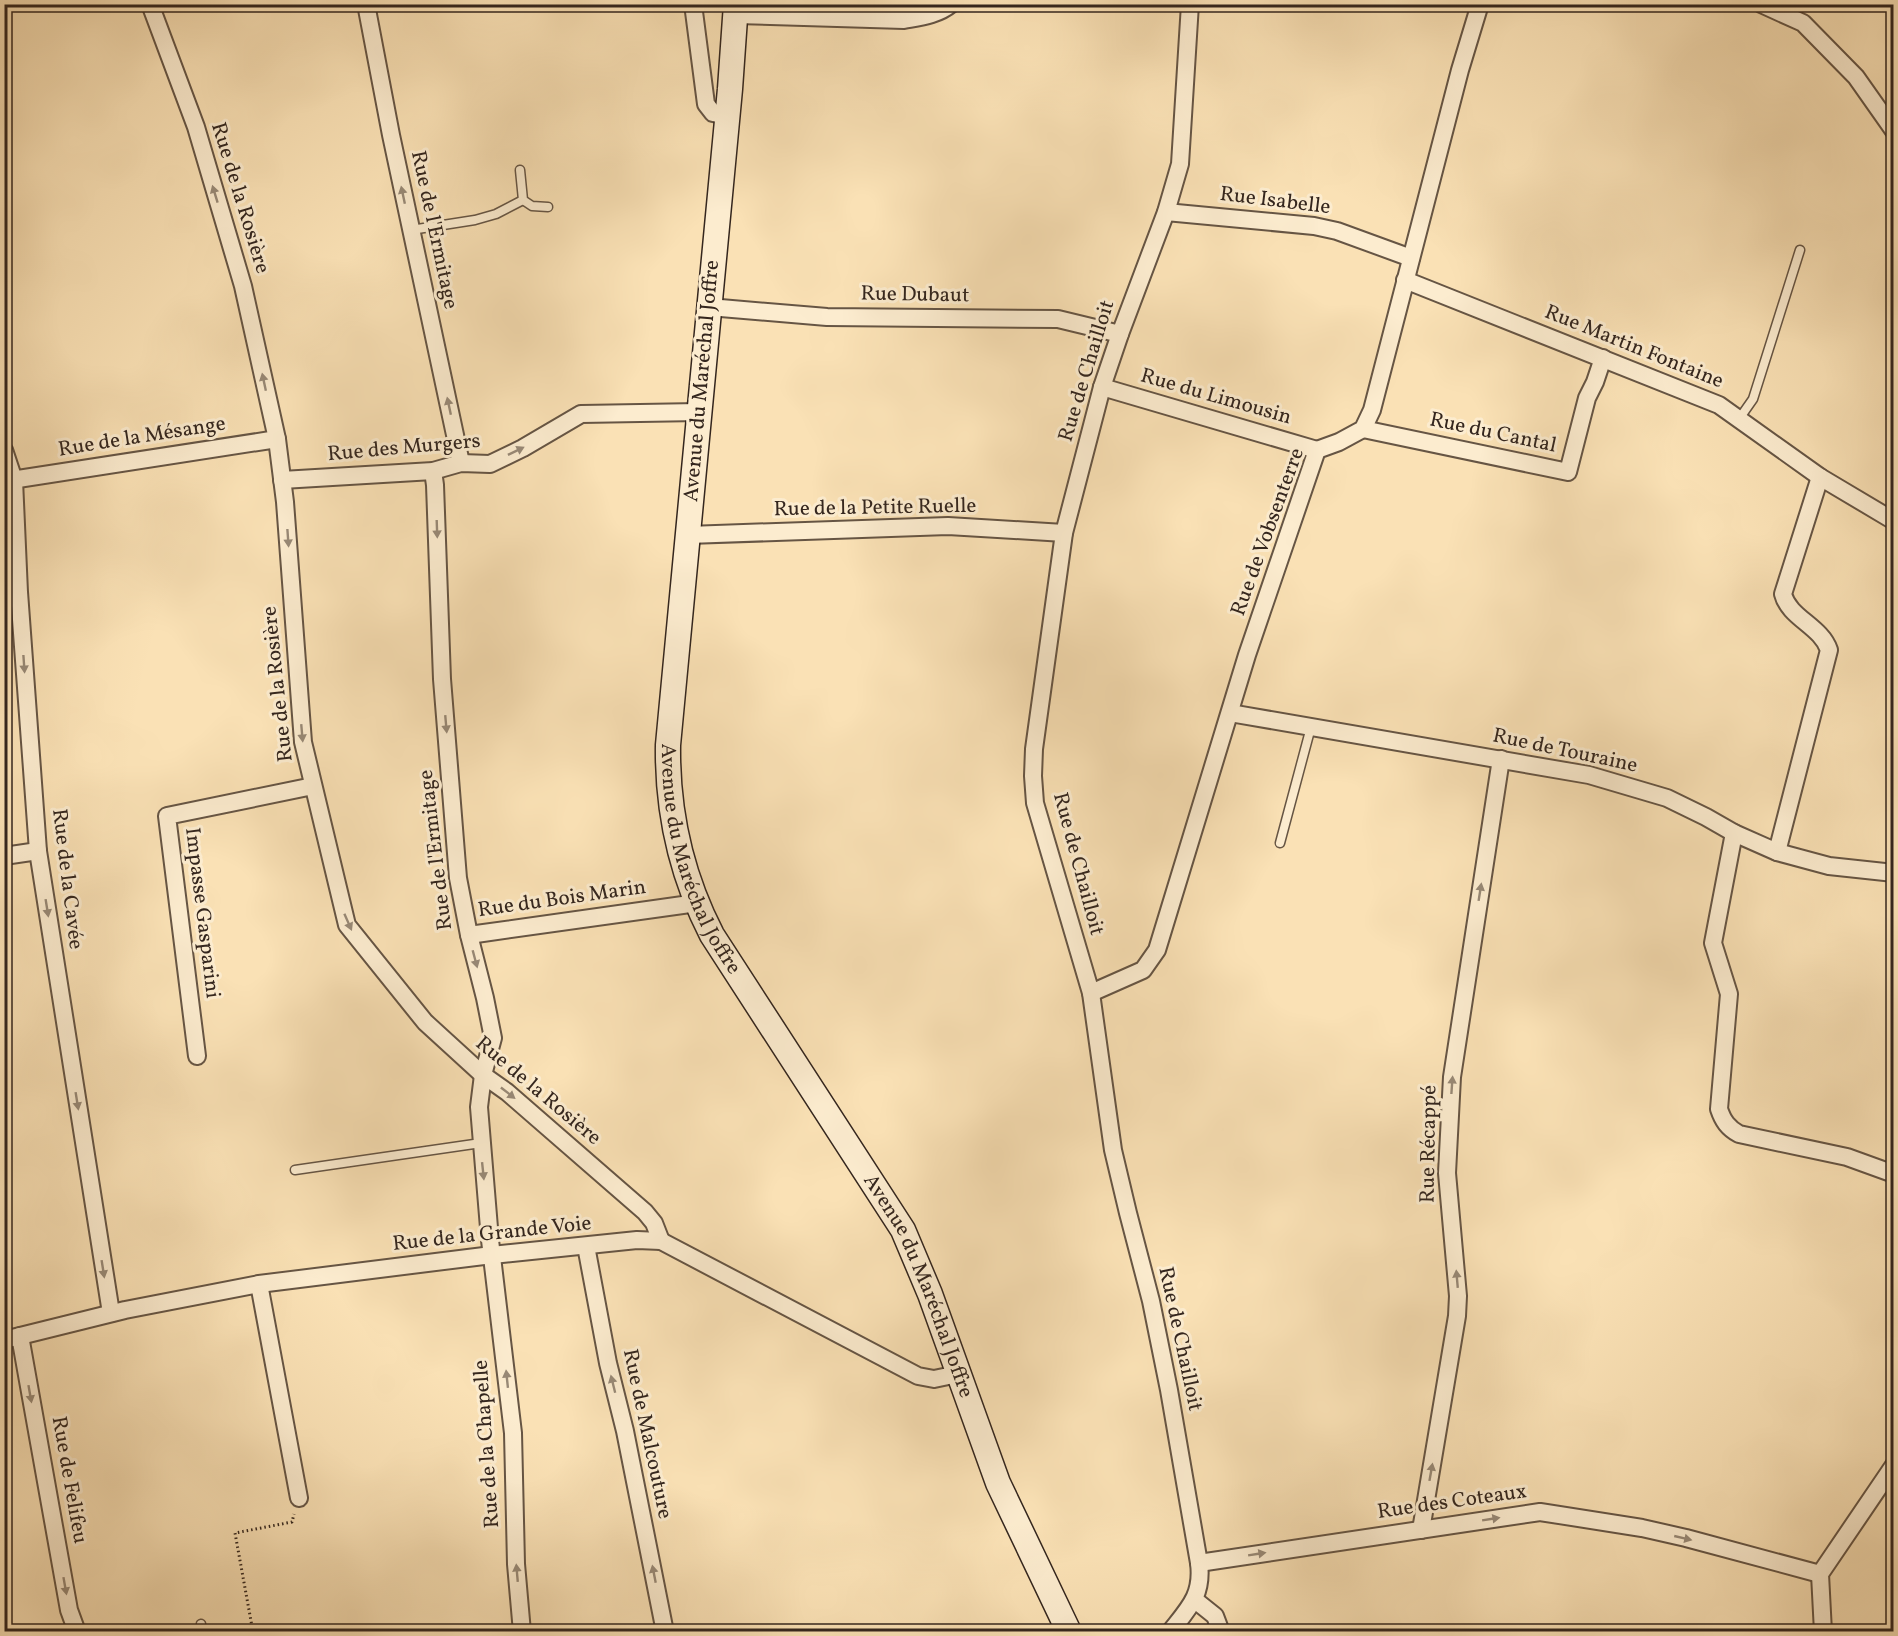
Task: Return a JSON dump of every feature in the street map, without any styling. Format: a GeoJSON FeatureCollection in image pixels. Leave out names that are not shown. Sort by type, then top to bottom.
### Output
{"type":"FeatureCollection","features":[{"type":"Feature","properties":{"kind":"street","name":"Rue de la Rosière"},"geometry":{"type":"LineString","coordinates":[[150,4],[195,127],[243,285],[277,439],[285,502],[303,742],[347,925],[425,1023],[483,1076],[507,1092],[645,1212],[654,1223],[661,1241]]}},
{"type":"Feature","properties":{"kind":"street","name":"Rue de l'Ermitage"},"geometry":{"type":"LineString","coordinates":[[366,4],[461,463]]}},
{"type":"Feature","properties":{"kind":"street"},"geometry":{"type":"LineString","coordinates":[[693,4],[706,104],[713,113],[727,116]]}},
{"type":"Feature","properties":{"kind":"street"},"geometry":{"type":"LineString","coordinates":[[736,10],[904,20],[925,16],[945,9],[951,4]]}},
{"type":"Feature","properties":{"kind":"street","name":"Rue de Chailloit"},"geometry":{"type":"LineString","coordinates":[[1190,4],[1180,164],[1166,212],[1102,387],[1064,533],[1034,749],[1033,776],[1035,803],[1091,993],[1113,1150],[1151,1301],[1199,1563]]}},
{"type":"Feature","properties":{"kind":"street"},"geometry":{"type":"LineString","coordinates":[[1363,429],[1372,411],[1460,70],[1480,4]]}},
{"type":"Feature","properties":{"kind":"street"},"geometry":{"type":"LineString","coordinates":[[1761,4],[1803,23],[1856,77],[1893,131]]}},
{"type":"Feature","properties":{"kind":"street","name":"Avenue du Maréchal Joffre"},"geometry":{"type":"LineString","coordinates":[[736,10],[669,736],[668,774],[675,834],[683,865],[708,927],[730,965],[903,1230],[927,1286],[998,1483],[1069,1632]]}},
{"type":"Feature","properties":{"kind":"street","name":"Rue Isabelle"},"geometry":{"type":"LineString","coordinates":[[1166,212],[1314,226],[1337,231],[1411,258]]}},
{"type":"Feature","properties":{"kind":"street","name":"Rue Martin Fontaine"},"geometry":{"type":"LineString","coordinates":[[1405,280],[1719,405],[1820,477],[1893,521]]}},
{"type":"Feature","properties":{"kind":"street","name":"Rue Dubaut"},"geometry":{"type":"LineString","coordinates":[[709,307],[827,316],[1058,319],[1120,334]]}},
{"type":"Feature","properties":{"kind":"street","name":"Rue du Cantal"},"geometry":{"type":"LineString","coordinates":[[1363,429],[1568,472],[1587,398],[1603,358]]}},
{"type":"Feature","properties":{"kind":"street","name":"Rue du Limousin"},"geometry":{"type":"LineString","coordinates":[[1102,387],[1317,450]]}},
{"type":"Feature","properties":{"kind":"street","name":"Rue des Murgers"},"geometry":{"type":"LineString","coordinates":[[282,480],[432,471],[461,463],[490,464],[523,448],[581,414],[699,412]]}},
{"type":"Feature","properties":{"kind":"street","name":"Rue de Vobsenterre"},"geometry":{"type":"LineString","coordinates":[[1091,993],[1143,970],[1157,950],[1247,655],[1317,450],[1339,442],[1363,429]]}},
{"type":"Feature","properties":{"kind":"street","name":"Rue de la Mésange"},"geometry":{"type":"LineString","coordinates":[[9,481],[277,439]]}},
{"type":"Feature","properties":{"kind":"street","name":"Rue de la Cavée"},"geometry":{"type":"LineString","coordinates":[[4,450],[19,591],[38,850],[111,1313]]}},
{"type":"Feature","properties":{"kind":"street","name":"Rue de l'Ermitage"},"geometry":{"type":"LineString","coordinates":[[432,471],[435,486],[443,691],[458,878],[493,1038],[478,1107],[492,1255]]}},
{"type":"Feature","properties":{"kind":"street"},"geometry":{"type":"LineString","coordinates":[[1777,852],[1829,650],[1824,640],[1787,605],[1783,594],[1820,477]]}},
{"type":"Feature","properties":{"kind":"street","name":"Rue de la Petite Ruelle"},"geometry":{"type":"LineString","coordinates":[[688,535],[948,526],[1064,533]]}},
{"type":"Feature","properties":{"kind":"street","name":"Rue de Touraine"},"geometry":{"type":"LineString","coordinates":[[1230,713],[1589,775],[1667,798],[1734,833],[1777,852],[1829,866],[1893,873]]}},
{"type":"Feature","properties":{"kind":"street","name":"Rue Récappé"},"geometry":{"type":"LineString","coordinates":[[1421,1530],[1457,1316],[1458,1296],[1448,1173],[1452,1077],[1501,759]]}},
{"type":"Feature","properties":{"kind":"street","name":"Impasse Gasparini"},"geometry":{"type":"LineString","coordinates":[[197,1056],[167,816],[313,786]]}},
{"type":"Feature","properties":{"kind":"street"},"geometry":{"type":"LineString","coordinates":[[1734,833],[1713,943],[1729,994],[1719,1109],[1721,1117],[1731,1129],[1739,1134],[1847,1156],[1893,1174]]}},
{"type":"Feature","properties":{"kind":"street"},"geometry":{"type":"LineString","coordinates":[[4,856],[38,850]]}},
{"type":"Feature","properties":{"kind":"street","name":"Rue du Bois Marin"},"geometry":{"type":"LineString","coordinates":[[469,935],[697,903]]}},
{"type":"Feature","properties":{"kind":"street","name":"Rue de la Grande Voie"},"geometry":{"type":"LineString","coordinates":[[12,1338],[111,1313],[259,1284],[492,1255],[637,1240],[661,1241],[918,1376],[934,1379],[958,1374]]}},
{"type":"Feature","properties":{"kind":"street","name":"Rue de Malcouture"},"geometry":{"type":"LineString","coordinates":[[586,1246],[608,1363],[625,1431],[665,1632]]}},
{"type":"Feature","properties":{"kind":"street","name":"Rue de la Chapelle"},"geometry":{"type":"LineString","coordinates":[[492,1255],[513,1433],[516,1564],[522,1632]]}},
{"type":"Feature","properties":{"kind":"street"},"geometry":{"type":"LineString","coordinates":[[259,1284],[299,1498]]}},
{"type":"Feature","properties":{"kind":"street","name":"Rue de Felifeu"},"geometry":{"type":"LineString","coordinates":[[12,1338],[69,1610],[77,1632]]}},
{"type":"Feature","properties":{"kind":"street"},"geometry":{"type":"LineString","coordinates":[[1823,1632],[1820,1574],[1893,1465]]}},
{"type":"Feature","properties":{"kind":"street","name":"Rue des Coteaux"},"geometry":{"type":"LineString","coordinates":[[1199,1563],[1540,1512],[1642,1528],[1820,1574]]}},
{"type":"Feature","properties":{"kind":"street"},"geometry":{"type":"LineString","coordinates":[[1170,1632],[1195,1600],[1200,1581],[1199,1563]]}},
{"type":"Feature","properties":{"kind":"street"},"geometry":{"type":"LineString","coordinates":[[1195,1600],[1215,1616],[1221,1632]]}},
{"type":"Feature","properties":{"kind":"lane"},"geometry":{"type":"LineString","coordinates":[[520,170],[523,200]]}},
{"type":"Feature","properties":{"kind":"lane"},"geometry":{"type":"LineString","coordinates":[[411,230],[475,220],[496,214],[523,200]]}},
{"type":"Feature","properties":{"kind":"lane"},"geometry":{"type":"LineString","coordinates":[[523,200],[532,206],[548,207]]}},
{"type":"Feature","properties":{"kind":"lane"},"geometry":{"type":"LineString","coordinates":[[1739,419],[1753,399],[1800,250]]}},
{"type":"Feature","properties":{"kind":"lane"},"geometry":{"type":"LineString","coordinates":[[1280,843],[1311,727]]}},
{"type":"Feature","properties":{"kind":"lane"},"geometry":{"type":"LineString","coordinates":[[295,1170],[481,1143]]}},
{"type":"Feature","properties":{"kind":"path"},"geometry":{"type":"LineString","coordinates":[[253,1632],[235,1533],[292,1522],[299,1498]]}}]}
